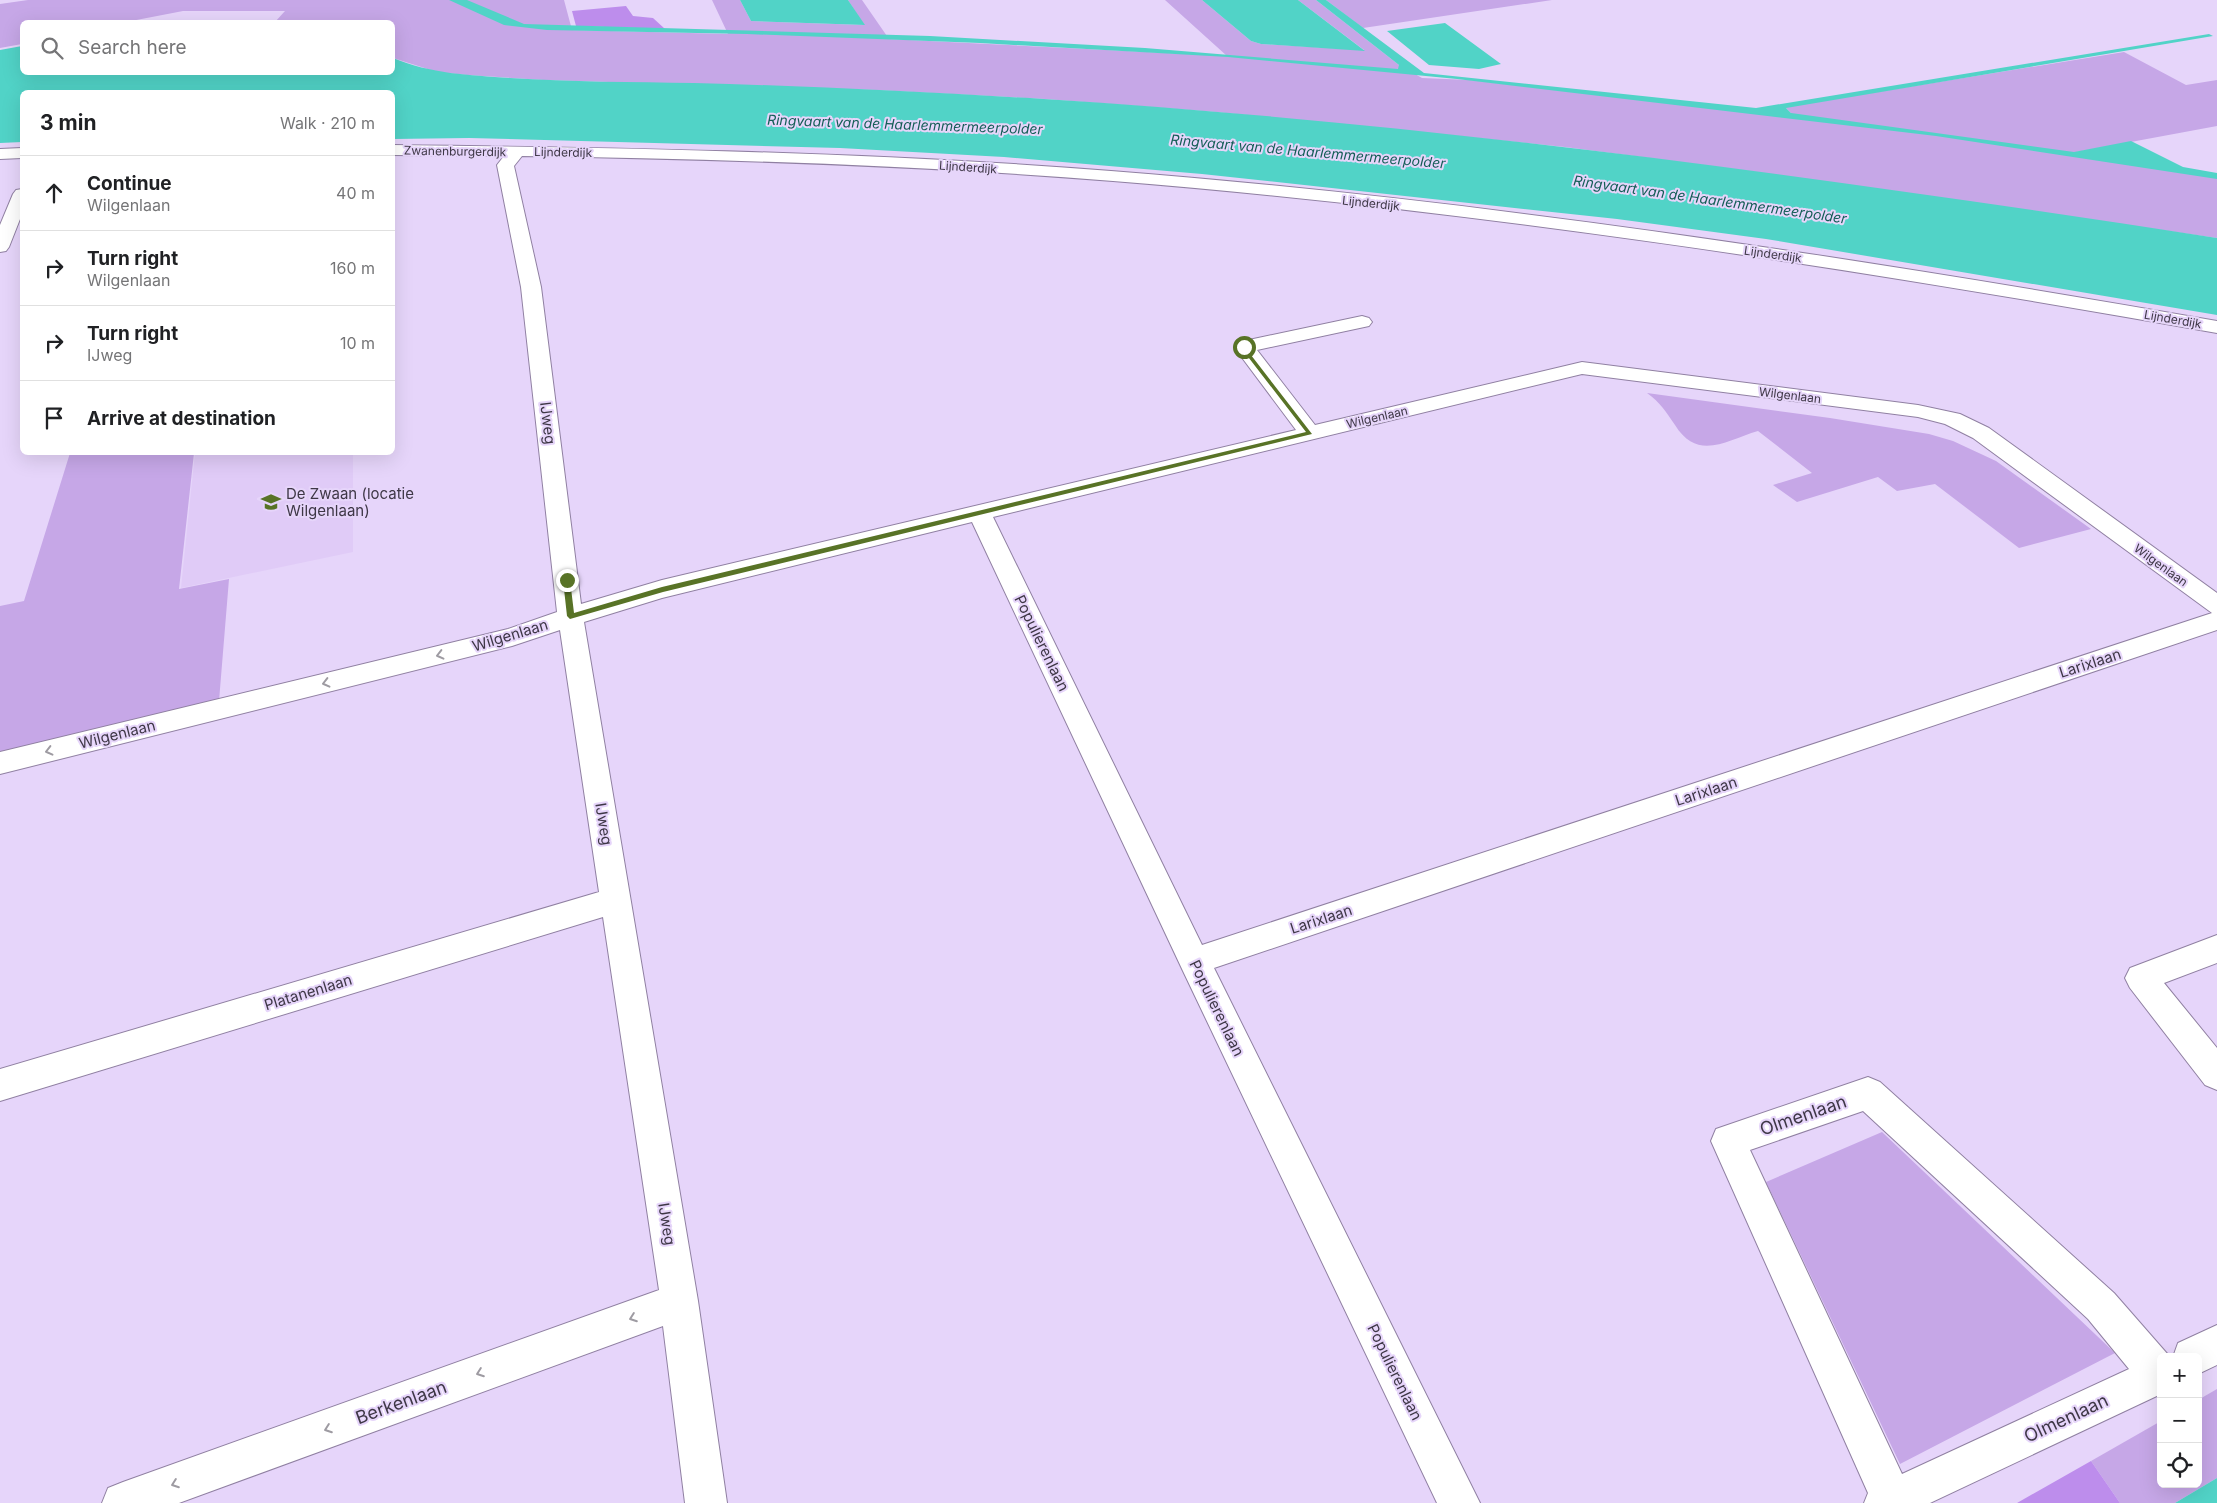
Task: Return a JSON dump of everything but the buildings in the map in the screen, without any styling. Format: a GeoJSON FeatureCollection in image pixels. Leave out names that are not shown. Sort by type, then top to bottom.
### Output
{"type":"FeatureCollection","features":[{"type":"Feature","properties":{"kind":"street","name":"Zwanenburgerdijk"},"geometry":{"type":"LineString","coordinates":[[395,150],[518,151]]}},
{"type":"Feature","properties":{"kind":"street","name":"Lijnderdijk"},"geometry":{"type":"LineString","coordinates":[[518,151],[713,155],[957,166],[1178,183],[1455,212],[1723,246],[1886,271],[2217,327]]}},
{"type":"Feature","properties":{"kind":"street","name":"IJweg"},"geometry":{"type":"LineString","coordinates":[[518,151],[505,165],[531,287],[556,480],[570,616],[679,1301],[706,1503]]}},
{"type":"Feature","properties":{"kind":"street"},"geometry":{"type":"LineString","coordinates":[[0,154],[20,153]]}},
{"type":"Feature","properties":{"kind":"street"},"geometry":{"type":"LineString","coordinates":[[0,247],[20,199]]}},
{"type":"Feature","properties":{"kind":"street"},"geometry":{"type":"LineString","coordinates":[[1310,433],[1244,347],[1362,322]]}},
{"type":"Feature","properties":{"kind":"street","name":"Wilgenlaan"},"geometry":{"type":"LineString","coordinates":[[0,763],[512,637],[618,601],[979,512],[1582,368],[1918,411],[1952,419],[1981,433],[2217,606]]}},
{"type":"Feature","properties":{"kind":"street","name":"Populierenlaan"},"geometry":{"type":"LineString","coordinates":[[979,512],[1194,961],[1459,1503]]}},
{"type":"Feature","properties":{"kind":"street","name":"Larixlaan"},"geometry":{"type":"LineString","coordinates":[[1194,961],[2217,621]]}},
{"type":"Feature","properties":{"kind":"street","name":"Platanenlaan"},"geometry":{"type":"LineString","coordinates":[[0,1085],[616,900]]}},
{"type":"Feature","properties":{"kind":"street"},"geometry":{"type":"LineString","coordinates":[[2217,949],[2141,978],[2217,1074]]}},
{"type":"Feature","properties":{"kind":"street","name":"Olmenlaan"},"geometry":{"type":"LineString","coordinates":[[2157,1356],[1868,1093],[1728,1141],[1889,1501],[2157,1375]]}},
{"type":"Feature","properties":{"kind":"street","name":"Berkenlaan"},"geometry":{"type":"LineString","coordinates":[[123,1503],[679,1301]]}},
{"type":"Feature","properties":{"kind":"street","name":"Olmenlaan"},"geometry":{"type":"LineString","coordinates":[[2200,1353],[2217,1344]]}},
{"type":"Feature","properties":{"kind":"shaded area"},"geometry":{"type":"Polygon","coordinates":[[[28,0],[564,0],[572,30],[728,34],[712,0],[740,0],[751,21],[864,25],[848,0],[862,0],[889,39],[1227,56],[1165,0],[1202,0],[1251,41],[1261,44],[1364,50],[1298,0],[1316,0],[1399,65],[1422,78],[1470,80],[1776,116],[1791,113],[1785,107],[2124,52],[2186,85],[2217,80],[2217,126],[2066,154],[2217,176],[2217,238],[1756,172],[1565,147],[1216,112],[1045,99],[876,90],[544,80],[437,72],[395,59],[395,20],[277,20],[285,11],[183,11],[136,20],[20,20],[20,44],[0,48],[0,4],[28,0]]]}},
{"type":"Feature","properties":{"kind":"shaded area"},"geometry":{"type":"Polygon","coordinates":[[[1326,0],[1552,0],[1363,28],[1326,0]]]}},
{"type":"Feature","properties":{"kind":"shaded area"},"geometry":{"type":"Polygon","coordinates":[[[626,6],[633,16],[653,18],[665,29],[576,26],[572,11],[626,6]]]}},
{"type":"Feature","properties":{"kind":"shaded area"},"geometry":{"type":"Polygon","coordinates":[[[1647,393],[1830,418],[1929,434],[1953,441],[1996,461],[2091,529],[2019,548],[1935,484],[1897,491],[1878,477],[1797,502],[1773,485],[1812,473],[1758,431],[1714,445],[1703,446],[1693,443],[1684,436],[1656,400],[1647,393]]]}},
{"type":"Feature","properties":{"kind":"shaded area"},"geometry":{"type":"Polygon","coordinates":[[[69,455],[194,455],[179,589],[229,579],[219,701],[0,756],[0,606],[24,601],[69,455]]]}},
{"type":"Feature","properties":{"kind":"shaded area","name":"De Zwaan (locatie Wilgenlaan)"},"geometry":{"type":"Polygon","coordinates":[[[195,455],[353,455],[353,552],[181,588],[195,455]]]}},
{"type":"Feature","properties":{"kind":"shaded area"},"geometry":{"type":"Polygon","coordinates":[[[1882,1132],[2115,1353],[1900,1464],[1766,1182],[1882,1132]]]}},
{"type":"Feature","properties":{"kind":"shaded area"},"geometry":{"type":"Polygon","coordinates":[[[2217,1389],[2217,1478],[2202,1487],[2202,1398],[2217,1389]]]}},
{"type":"Feature","properties":{"kind":"shaded area"},"geometry":{"type":"Polygon","coordinates":[[[2157,1423],[2157,1488],[2200,1488],[2175,1503],[2120,1503],[2091,1461],[2157,1423]]]}},
{"type":"Feature","properties":{"kind":"shaded area"},"geometry":{"type":"Polygon","coordinates":[[[2091,1461],[2120,1503],[2017,1503],[2091,1461]]]}},
{"type":"Feature","properties":{"kind":"water"},"geometry":{"type":"Polygon","coordinates":[[[449,0],[467,0],[524,24],[930,36],[1145,48],[1398,69],[1399,65],[1316,0],[1326,0],[1424,73],[1756,108],[2209,34],[2213,36],[1786,108],[1791,113],[2074,152],[2131,141],[2183,167],[2217,173],[2217,179],[1936,136],[1457,79],[1228,57],[980,43],[747,34],[547,30],[504,25],[449,0]]]}},
{"type":"Feature","properties":{"kind":"water"},"geometry":{"type":"Polygon","coordinates":[[[740,0],[848,0],[865,25],[751,21],[740,0]]]}},
{"type":"Feature","properties":{"kind":"water"},"geometry":{"type":"Polygon","coordinates":[[[1202,0],[1298,0],[1365,51],[1261,44],[1251,41],[1202,0]]]}},
{"type":"Feature","properties":{"kind":"water"},"geometry":{"type":"Polygon","coordinates":[[[1445,23],[1501,64],[1479,69],[1429,65],[1387,31],[1445,23]]]}},
{"type":"Feature","properties":{"kind":"water","name":"Ringvaart van de Haarlemmermeerpolder"},"geometry":{"type":"Polygon","coordinates":[[[20,46],[20,75],[395,75],[395,59],[436,71],[465,75],[579,81],[738,84],[1044,99],[1338,123],[1632,155],[1925,194],[2217,238],[2217,315],[1766,239],[1617,219],[1202,174],[1004,157],[840,148],[469,138],[395,139],[395,90],[20,90],[20,142],[0,143],[0,50],[20,46]]]}},
{"type":"Feature","properties":{"kind":"water"},"geometry":{"type":"Polygon","coordinates":[[[2217,1478],[2217,1503],[2175,1503],[2202,1488],[2217,1478]]]}},
{"type":"Feature","properties":{"kind":"place","name":"De Zwaan (locatie Wilgenlaan)"},"geometry":{"type":"Point","coordinates":[271,502]}},
{"type":"Feature","properties":{"kind":"route"},"geometry":{"type":"LineString","coordinates":[[567,580],[570,616],[662,589],[1310,433],[1244,347]]}}]}
